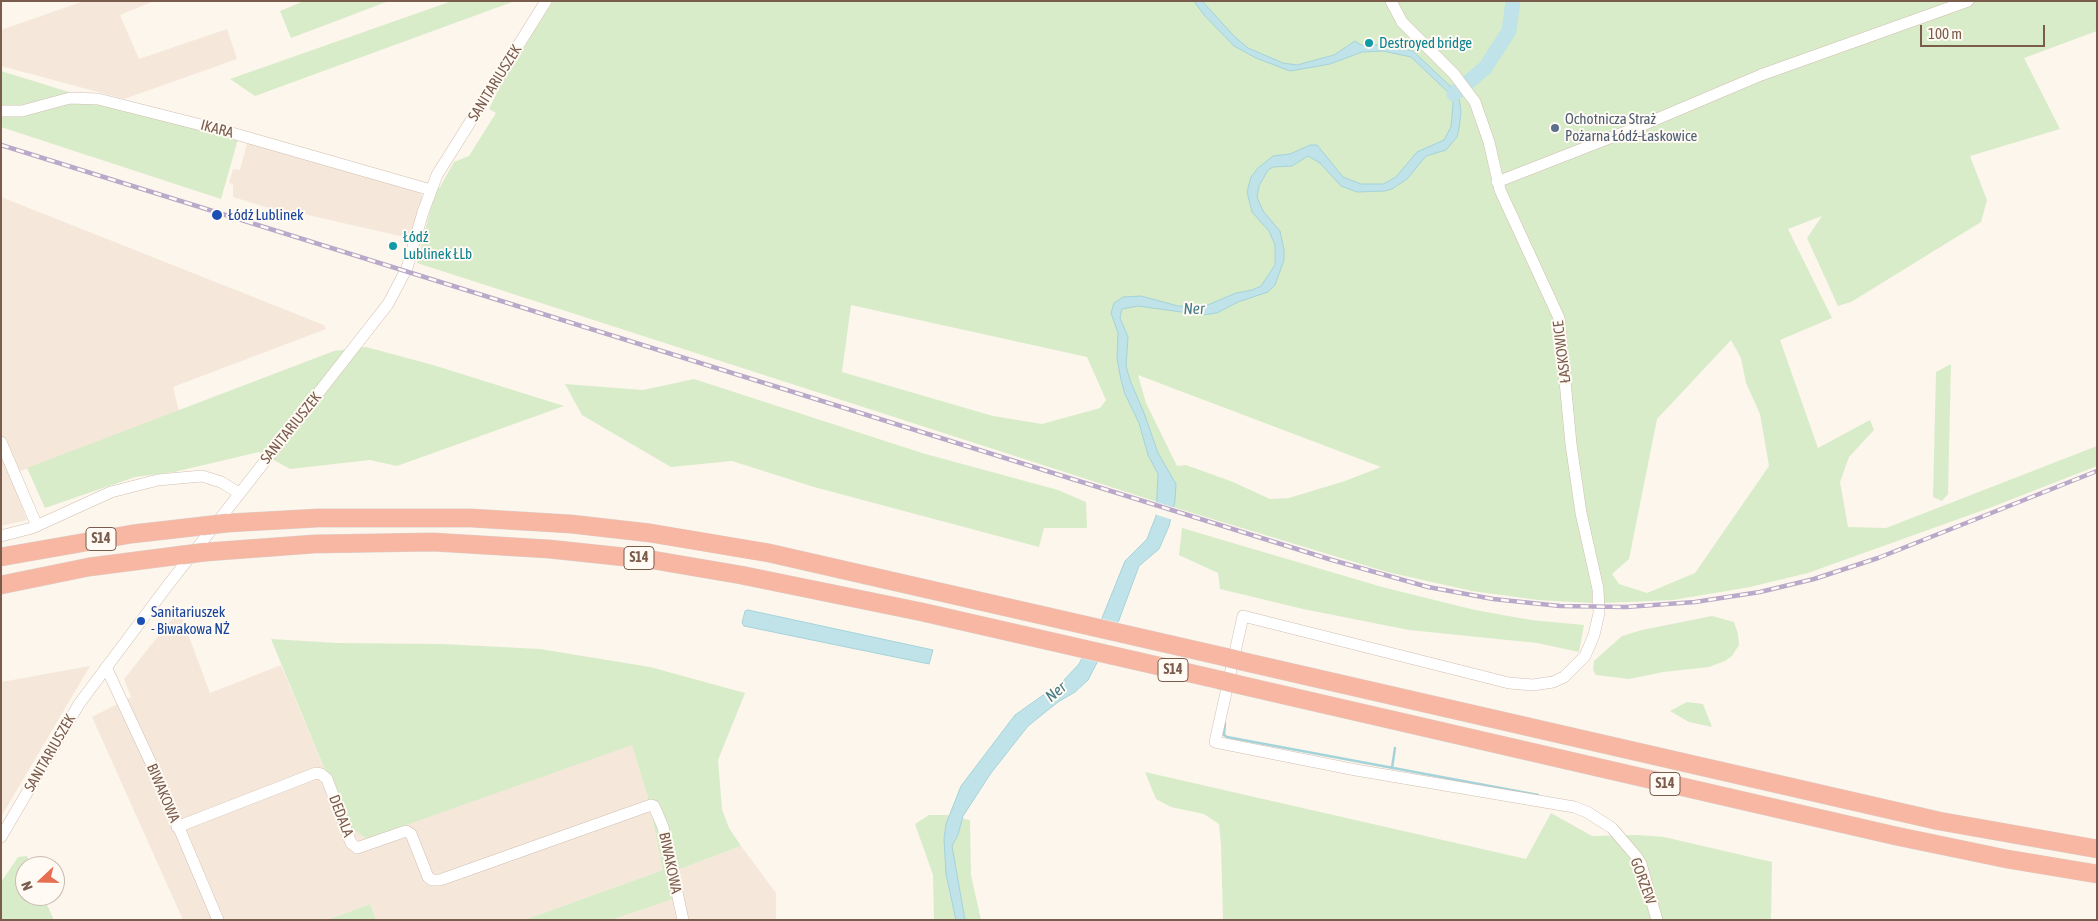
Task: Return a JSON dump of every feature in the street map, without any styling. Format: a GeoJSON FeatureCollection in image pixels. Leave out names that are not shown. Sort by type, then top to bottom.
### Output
{"type":"FeatureCollection","features":[{"type":"Feature","properties":{"kind":"highway","name":"S14"},"geometry":{"type":"LineString","coordinates":[[1,557],[132,534],[202,526],[318,518],[461,517],[571,524],[650,533],[769,553],[1939,821],[2097,849]]}},
{"type":"Feature","properties":{"kind":"highway","name":"S14"},"geometry":{"type":"LineString","coordinates":[[1,584],[89,567],[182,554],[314,544],[433,542],[549,549],[653,560],[741,575],[913,610],[1896,836],[2007,859],[2097,874]]}},
{"type":"Feature","properties":{"kind":"street","name":"SANITARIUSZEK"},"geometry":{"type":"LineString","coordinates":[[1,837],[69,719],[106,667],[239,493],[348,358],[393,297],[408,268],[431,190],[440,170],[546,1]]}},
{"type":"Feature","properties":{"kind":"street","name":"ŁASKOWICE"},"geometry":{"type":"LineString","coordinates":[[1391,1],[1402,22],[1457,77],[1472,97],[1483,123],[1497,182],[1559,318],[1571,444],[1581,513],[1598,589],[1599,613],[1594,635],[1585,656],[1564,677]]}},
{"type":"Feature","properties":{"kind":"street"},"geometry":{"type":"LineString","coordinates":[[1497,182],[1638,127],[1761,75],[1968,1]]}},
{"type":"Feature","properties":{"kind":"street","name":"IKARA"},"geometry":{"type":"LineString","coordinates":[[1,111],[22,111],[77,97],[98,98],[226,131],[431,190]]}},
{"type":"Feature","properties":{"kind":"street"},"geometry":{"type":"LineString","coordinates":[[1,442],[37,526]]}},
{"type":"Feature","properties":{"kind":"street"},"geometry":{"type":"LineString","coordinates":[[1,536],[37,526],[111,492],[165,479],[202,476],[222,482],[239,493]]}},
{"type":"Feature","properties":{"kind":"street","name":"GORZEW"},"geometry":{"type":"LineString","coordinates":[[1564,677],[1553,682],[1533,685],[1509,683],[1243,616],[1215,742],[1356,770],[1574,808],[1600,820],[1627,843],[1641,864],[1657,920]]}},
{"type":"Feature","properties":{"kind":"street","name":"BIWAKOWA"},"geometry":{"type":"LineString","coordinates":[[106,667],[157,776],[218,920]]}},
{"type":"Feature","properties":{"kind":"street","name":"DEDALA"},"geometry":{"type":"LineString","coordinates":[[178,827],[316,774],[321,774],[327,779],[351,843],[358,848],[406,831],[411,834],[428,877],[432,880],[440,880],[641,808],[654,806]]}},
{"type":"Feature","properties":{"kind":"street","name":"BIWAKOWA"},"geometry":{"type":"LineString","coordinates":[[654,806],[663,827],[683,920]]}},
{"type":"Feature","properties":{"kind":"shaded area"},"geometry":{"type":"Polygon","coordinates":[[[84,1],[154,1],[120,15],[139,59],[227,29],[237,59],[124,99],[1,66],[1,30],[84,1]]]}},
{"type":"Feature","properties":{"kind":"shaded area"},"geometry":{"type":"Polygon","coordinates":[[[247,143],[421,193],[423,199],[413,239],[299,213],[298,217],[233,197],[233,184],[229,183],[233,169],[240,170],[247,143]]]}},
{"type":"Feature","properties":{"kind":"shaded area"},"geometry":{"type":"Polygon","coordinates":[[[1,197],[324,325],[326,329],[173,387],[179,411],[10,475],[27,520],[1,526],[1,197]]]}},
{"type":"Feature","properties":{"kind":"shaded area"},"geometry":{"type":"Polygon","coordinates":[[[179,610],[210,693],[281,665],[348,826],[367,839],[632,744],[647,794],[663,870],[524,920],[376,920],[370,904],[327,920],[183,920],[92,717],[131,697],[124,679],[179,610]]]}},
{"type":"Feature","properties":{"kind":"shaded area"},"geometry":{"type":"Polygon","coordinates":[[[90,666],[1,817],[1,682],[90,666]]]}},
{"type":"Feature","properties":{"kind":"shaded area"},"geometry":{"type":"Polygon","coordinates":[[[741,846],[776,893],[776,920],[611,920],[673,899],[672,872],[741,846]]]}},
{"type":"Feature","properties":{"kind":"green space"},"geometry":{"type":"Polygon","coordinates":[[[304,1],[389,1],[291,38],[280,11],[304,1]]]}},
{"type":"Feature","properties":{"kind":"green space"},"geometry":{"type":"Polygon","coordinates":[[[452,1],[515,1],[255,96],[230,79],[452,1]]]}},
{"type":"Feature","properties":{"kind":"green space"},"geometry":{"type":"Polygon","coordinates":[[[553,1],[2097,1],[2097,31],[2024,58],[2060,129],[1970,156],[1987,200],[1981,222],[1851,302],[1838,306],[1807,238],[1822,216],[1788,229],[1832,318],[1780,340],[1818,448],[1870,420],[1874,430],[1849,457],[1840,482],[1848,527],[1886,528],[2097,446],[2097,466],[1992,507],[1808,573],[1750,587],[1673,600],[1603,603],[1595,593],[1593,594],[1592,603],[1538,600],[1472,591],[1387,572],[1176,508],[417,263],[435,191],[440,187],[454,162],[469,156],[496,113],[489,109],[502,82],[553,1]],[[851,305],[842,372],[993,416],[1042,424],[1100,408],[1106,400],[1087,357],[851,305]],[[1731,340],[1657,419],[1629,559],[1612,574],[1619,584],[1647,593],[1695,573],[1769,466],[1760,414],[1746,383],[1741,358],[1731,340]],[[1138,375],[1146,403],[1177,466],[1186,465],[1233,482],[1270,499],[1289,498],[1345,481],[1381,467],[1138,375]]]}},
{"type":"Feature","properties":{"kind":"green space"},"geometry":{"type":"Polygon","coordinates":[[[1,71],[153,118],[238,139],[221,199],[1,127],[1,71]]]}},
{"type":"Feature","properties":{"kind":"green space"},"geometry":{"type":"Polygon","coordinates":[[[366,347],[433,365],[564,406],[397,466],[370,460],[290,469],[259,452],[174,472],[135,477],[45,508],[27,468],[334,351],[366,347]]]}},
{"type":"Feature","properties":{"kind":"green space"},"geometry":{"type":"Polygon","coordinates":[[[1951,364],[1948,494],[1942,501],[1933,497],[1936,372],[1951,364]]]}},
{"type":"Feature","properties":{"kind":"green space"},"geometry":{"type":"Polygon","coordinates":[[[694,379],[922,453],[1058,490],[1086,502],[1087,528],[1044,528],[1039,547],[814,487],[732,461],[671,467],[582,415],[565,384],[643,390],[694,379]]]}},
{"type":"Feature","properties":{"kind":"green space"},"geometry":{"type":"Polygon","coordinates":[[[1182,528],[1382,587],[1475,610],[1531,620],[1584,625],[1579,652],[1537,643],[1409,630],[1303,609],[1220,589],[1218,573],[1179,555],[1182,528]]]}},
{"type":"Feature","properties":{"kind":"green space"},"geometry":{"type":"Polygon","coordinates":[[[1712,616],[1734,622],[1738,634],[1739,645],[1732,656],[1725,661],[1709,667],[1663,672],[1629,679],[1596,675],[1593,670],[1594,661],[1622,636],[1642,630],[1712,616]]]}},
{"type":"Feature","properties":{"kind":"green space"},"geometry":{"type":"Polygon","coordinates":[[[271,639],[337,643],[442,644],[540,649],[650,667],[745,693],[718,760],[722,809],[729,828],[741,846],[672,872],[673,899],[611,920],[524,920],[663,870],[647,794],[632,745],[367,839],[348,826],[271,639]]]}},
{"type":"Feature","properties":{"kind":"green space"},"geometry":{"type":"Polygon","coordinates":[[[1687,702],[1703,704],[1712,727],[1689,722],[1670,711],[1687,702]]]}},
{"type":"Feature","properties":{"kind":"green space"},"geometry":{"type":"Polygon","coordinates":[[[1145,772],[1526,859],[1551,813],[1592,836],[1638,835],[1664,837],[1772,862],[1771,920],[1223,920],[1219,824],[1204,814],[1171,807],[1156,799],[1145,772]]]}},
{"type":"Feature","properties":{"kind":"green space"},"geometry":{"type":"Polygon","coordinates":[[[929,815],[947,815],[970,820],[971,875],[981,920],[934,920],[933,875],[915,824],[929,815]]]}},
{"type":"Feature","properties":{"kind":"green space"},"geometry":{"type":"Polygon","coordinates":[[[15,861],[15,906],[48,906],[54,920],[1,920],[1,882],[15,861]]]}},
{"type":"Feature","properties":{"kind":"green space"},"geometry":{"type":"Polygon","coordinates":[[[370,904],[376,920],[327,920],[370,904]]]}},
{"type":"Feature","properties":{"kind":"water","name":"Ner"},"geometry":{"type":"Polygon","coordinates":[[[1194,1],[1202,1],[1234,36],[1248,48],[1283,63],[1297,65],[1334,55],[1355,41],[1361,45],[1389,45],[1413,51],[1450,86],[1457,88],[1462,85],[1466,90],[1459,97],[1461,112],[1457,137],[1446,150],[1426,156],[1407,179],[1392,189],[1385,191],[1357,192],[1341,186],[1320,163],[1308,156],[1292,166],[1273,167],[1268,170],[1259,186],[1257,197],[1263,211],[1280,231],[1284,250],[1284,260],[1275,285],[1268,292],[1238,302],[1217,313],[1203,315],[1138,306],[1122,309],[1120,318],[1128,337],[1126,366],[1130,380],[1158,453],[1176,484],[1175,501],[1169,526],[1159,549],[1139,566],[1119,620],[1088,680],[1075,692],[1058,702],[1028,726],[991,773],[963,816],[958,835],[952,846],[965,920],[956,920],[946,874],[944,839],[946,824],[961,786],[1015,715],[1063,681],[1079,664],[1100,623],[1125,561],[1147,539],[1156,516],[1158,474],[1148,455],[1139,423],[1125,394],[1121,380],[1117,358],[1118,333],[1111,313],[1114,303],[1123,297],[1141,296],[1178,306],[1203,307],[1236,293],[1261,286],[1275,265],[1275,245],[1269,231],[1252,212],[1247,192],[1251,177],[1258,168],[1273,156],[1290,154],[1310,145],[1317,145],[1343,177],[1361,184],[1383,184],[1396,177],[1417,152],[1444,140],[1451,127],[1453,103],[1451,95],[1411,57],[1383,51],[1362,52],[1330,64],[1290,71],[1256,58],[1234,46],[1204,15],[1194,1]]]}},
{"type":"Feature","properties":{"kind":"water"},"geometry":{"type":"Polygon","coordinates":[[[748,610],[933,650],[929,664],[744,626],[742,623],[745,611],[748,610]]]}},
{"type":"Feature","properties":{"kind":"pier"},"geometry":{"type":"Polygon","coordinates":[[[1156,502],[1176,508],[1173,520],[1154,514],[1156,502]]]}},
{"type":"Feature","properties":{"kind":"pier"},"geometry":{"type":"Polygon","coordinates":[[[1099,618],[1120,623],[1101,663],[1080,658],[1099,618]]]}},
{"type":"Feature","properties":{"kind":"waterway"},"geometry":{"type":"LineString","coordinates":[[1454,94],[1485,68],[1509,31],[1513,1]]}},
{"type":"Feature","properties":{"kind":"waterway"},"geometry":{"type":"LineString","coordinates":[[1225,723],[1224,735],[1227,737],[1538,795]]}},
{"type":"Feature","properties":{"kind":"waterway"},"geometry":{"type":"LineString","coordinates":[[1392,768],[1395,748]]}},
{"type":"Feature","properties":{"kind":"railway"},"geometry":{"type":"LineString","coordinates":[[1,145],[1332,560],[1428,587],[1493,599],[1560,606],[1626,607],[1695,602],[1760,592],[1814,579],[1878,558],[2097,471]]}},
{"type":"Feature","properties":{"kind":"place","name":"Destroyed bridge"},"geometry":{"type":"Point","coordinates":[1369,43]}},
{"type":"Feature","properties":{"kind":"place","name":"Ochotnicza Straż Pożarna Łódź-Łaskowice"},"geometry":{"type":"Point","coordinates":[1555,128]}},
{"type":"Feature","properties":{"kind":"place","name":"Łódź Lublinek"},"geometry":{"type":"Point","coordinates":[217,215]}},
{"type":"Feature","properties":{"kind":"place","name":"Łódź Lublinek ŁLb"},"geometry":{"type":"Point","coordinates":[393,246]}},
{"type":"Feature","properties":{"kind":"place","name":"Sanitariuszek - Biwakowa NŻ"},"geometry":{"type":"Point","coordinates":[141,621]}}]}
